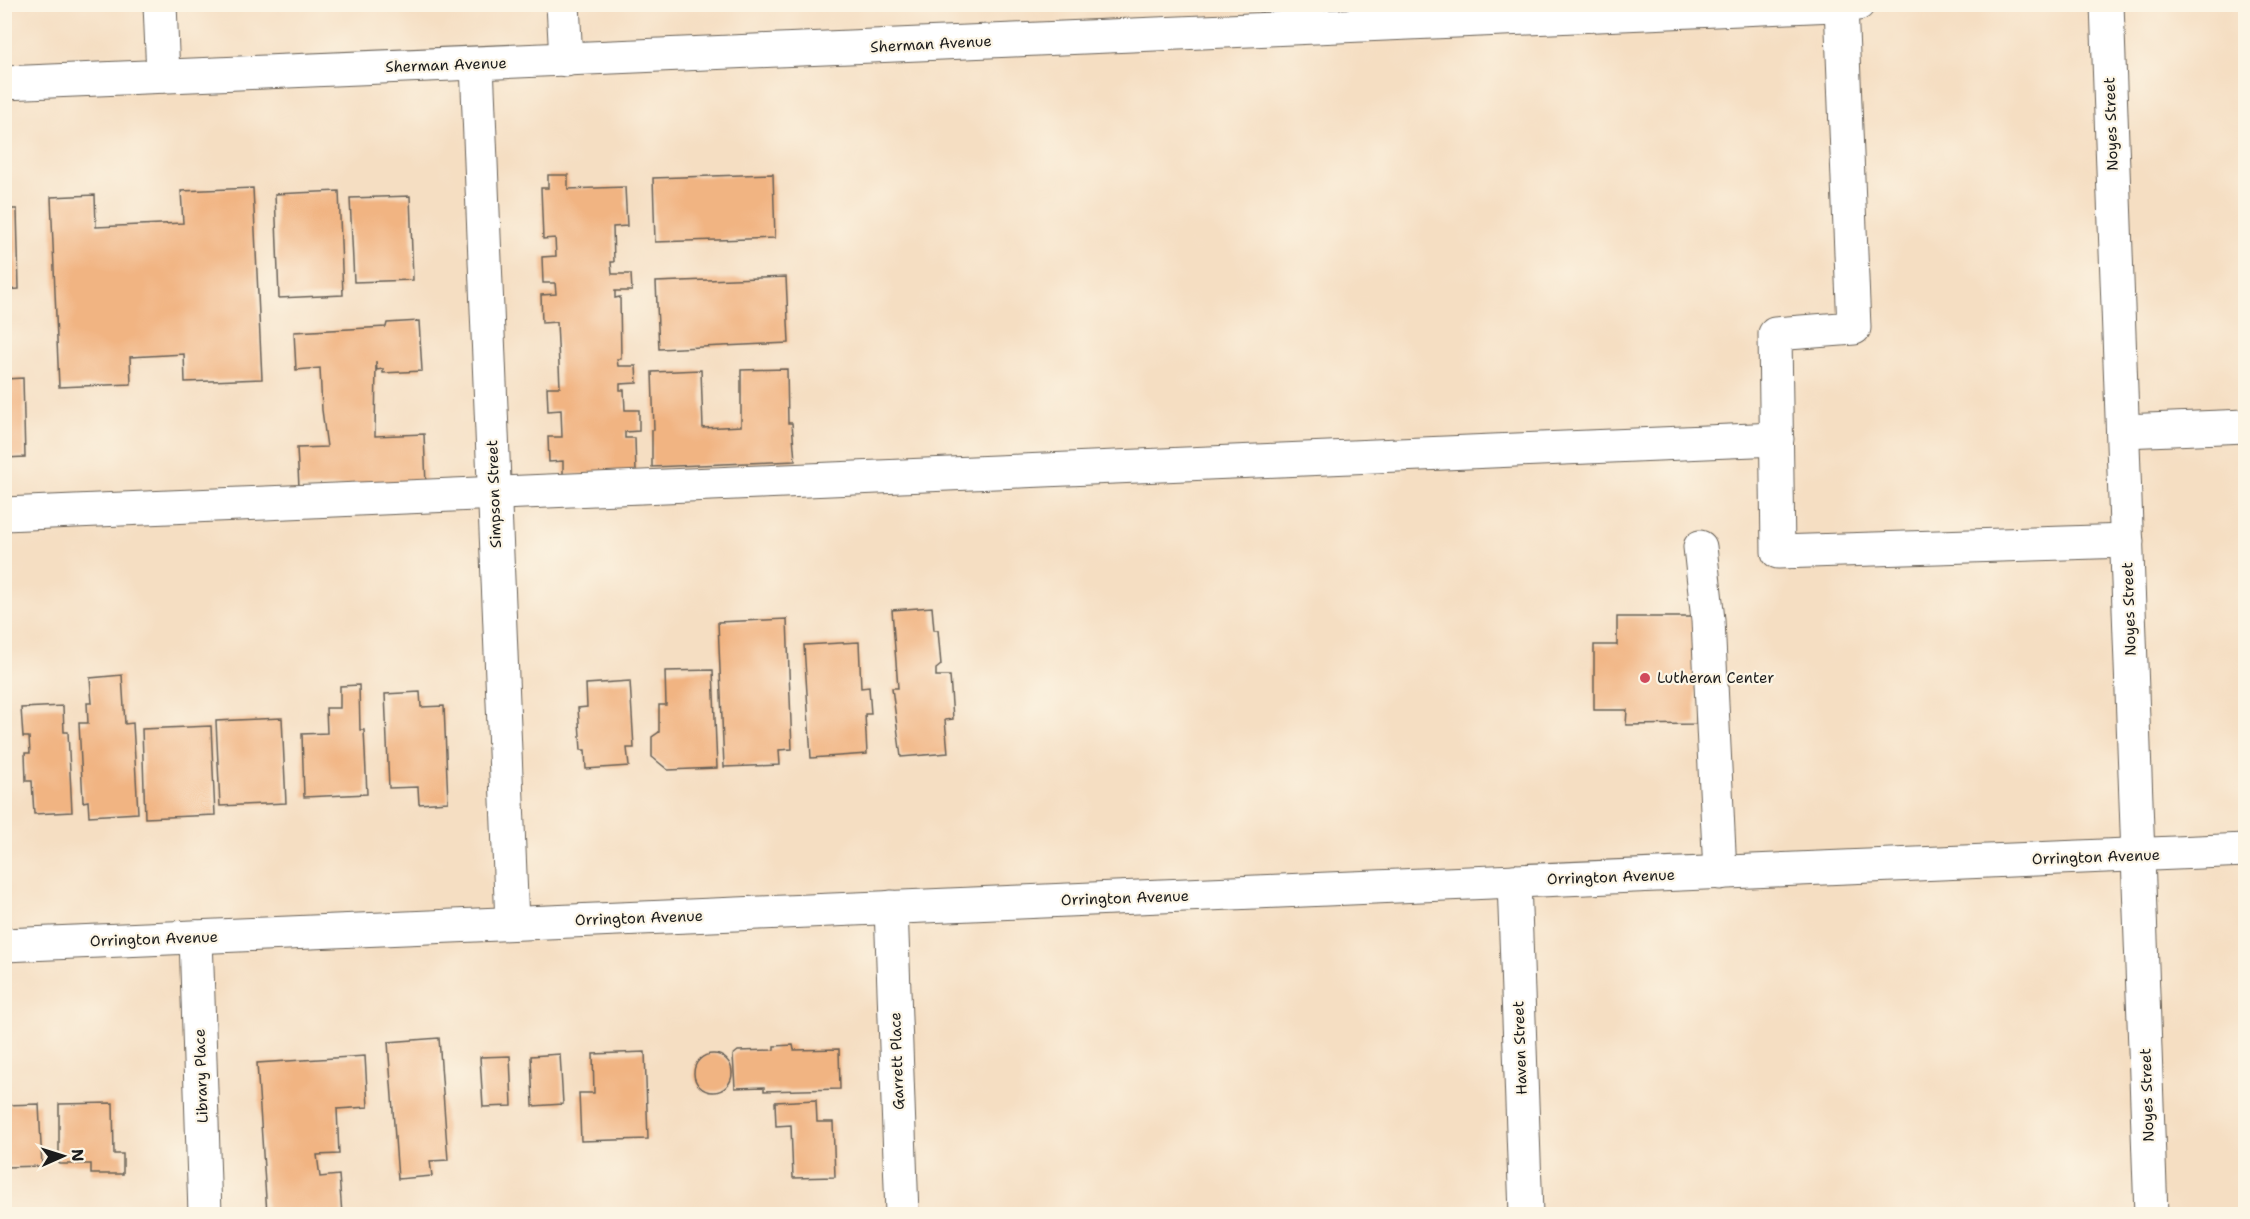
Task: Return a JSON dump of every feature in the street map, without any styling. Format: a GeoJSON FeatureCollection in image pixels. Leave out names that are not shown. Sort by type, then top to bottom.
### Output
{"type":"FeatureCollection","features":[{"type":"Feature","properties":{"kind":"street"},"geometry":{"type":"LineString","coordinates":[[160,4],[163,76]]}},
{"type":"Feature","properties":{"kind":"street"},"geometry":{"type":"LineString","coordinates":[[563,4],[566,60]]}},
{"type":"Feature","properties":{"kind":"street","name":"Sherman Avenue"},"geometry":{"type":"LineString","coordinates":[[4,83],[566,60],[1244,17],[1858,4]]}},
{"type":"Feature","properties":{"kind":"street","name":"Noyes Street"},"geometry":{"type":"LineString","coordinates":[[2107,4],[2151,1215]]}},
{"type":"Feature","properties":{"kind":"street"},"geometry":{"type":"LineString","coordinates":[[1841,5],[1854,328],[1775,334],[1778,552],[2127,541]]}},
{"type":"Feature","properties":{"kind":"street","name":"Simpson Street"},"geometry":{"type":"LineString","coordinates":[[477,64],[512,923]]}},
{"type":"Feature","properties":{"kind":"street"},"geometry":{"type":"LineString","coordinates":[[2123,431],[2246,426]]}},
{"type":"Feature","properties":{"kind":"street"},"geometry":{"type":"LineString","coordinates":[[4,514],[1777,439]]}},
{"type":"Feature","properties":{"kind":"street"},"geometry":{"type":"LineString","coordinates":[[1700,547],[1708,620],[1720,873]]}},
{"type":"Feature","properties":{"kind":"street","name":"Orrington Avenue"},"geometry":{"type":"LineString","coordinates":[[4,945],[2246,850]]}},
{"type":"Feature","properties":{"kind":"street","name":"Haven Street"},"geometry":{"type":"LineString","coordinates":[[1514,881],[1526,1215]]}},
{"type":"Feature","properties":{"kind":"street","name":"Garrett Place"},"geometry":{"type":"LineString","coordinates":[[891,907],[902,1215]]}},
{"type":"Feature","properties":{"kind":"street","name":"Library Place"},"geometry":{"type":"LineString","coordinates":[[196,937],[205,1215]]}},
{"type":"Feature","properties":{"kind":"building"},"geometry":{"type":"Polygon","coordinates":[[[773,174],[775,238],[655,242],[653,178],[773,174]]]}},
{"type":"Feature","properties":{"kind":"building"},"geometry":{"type":"Polygon","coordinates":[[[548,175],[568,175],[568,189],[625,187],[627,226],[613,227],[614,262],[611,262],[612,274],[631,274],[632,291],[615,291],[615,298],[620,297],[621,359],[617,359],[618,366],[636,366],[637,383],[620,384],[620,390],[624,390],[625,410],[639,410],[639,431],[625,432],[625,438],[635,438],[636,473],[563,475],[563,461],[549,462],[548,437],[562,437],[561,410],[548,411],[547,387],[560,387],[557,322],[542,323],[541,295],[556,294],[555,283],[543,283],[542,257],[556,256],[555,238],[543,239],[541,188],[548,188],[548,175]]]}},
{"type":"Feature","properties":{"kind":"building"},"geometry":{"type":"Polygon","coordinates":[[[253,188],[262,379],[185,382],[184,354],[130,357],[131,384],[59,387],[51,197],[95,195],[96,227],[183,223],[181,191],[253,188]]]}},
{"type":"Feature","properties":{"kind":"building"},"geometry":{"type":"Polygon","coordinates":[[[339,191],[343,295],[279,298],[275,194],[339,191]]]}},
{"type":"Feature","properties":{"kind":"building"},"geometry":{"type":"Polygon","coordinates":[[[410,196],[413,280],[354,282],[350,198],[410,196]]]}},
{"type":"Feature","properties":{"kind":"building"},"geometry":{"type":"Polygon","coordinates":[[[4,209],[17,209],[19,289],[4,290],[4,209]]]}},
{"type":"Feature","properties":{"kind":"building"},"geometry":{"type":"Polygon","coordinates":[[[786,277],[789,343],[659,349],[656,282],[786,277]]]}},
{"type":"Feature","properties":{"kind":"building"},"geometry":{"type":"Polygon","coordinates":[[[419,321],[422,371],[383,373],[383,369],[377,370],[376,361],[375,436],[424,434],[426,485],[299,487],[297,448],[327,447],[320,368],[296,370],[294,332],[386,327],[387,323],[419,321]]]}},
{"type":"Feature","properties":{"kind":"building"},"geometry":{"type":"Polygon","coordinates":[[[787,369],[788,423],[792,423],[795,461],[652,467],[652,430],[654,430],[652,372],[701,370],[703,428],[741,426],[741,370],[787,369]]]}},
{"type":"Feature","properties":{"kind":"building"},"geometry":{"type":"Polygon","coordinates":[[[23,378],[25,457],[5,458],[5,379],[23,378]]]}},
{"type":"Feature","properties":{"kind":"building"},"geometry":{"type":"Polygon","coordinates":[[[932,607],[934,630],[938,630],[941,665],[936,669],[936,676],[950,676],[953,719],[945,720],[948,753],[901,757],[892,688],[898,688],[892,610],[932,607]]]}},
{"type":"Feature","properties":{"kind":"building","name":"Lutheran Center"},"geometry":{"type":"Polygon","coordinates":[[[1617,617],[1695,617],[1696,724],[1626,725],[1627,710],[1594,710],[1594,645],[1617,645],[1617,617]]]}},
{"type":"Feature","properties":{"kind":"building"},"geometry":{"type":"Polygon","coordinates":[[[787,619],[792,749],[779,750],[780,765],[724,767],[718,622],[787,619]]]}},
{"type":"Feature","properties":{"kind":"building"},"geometry":{"type":"Polygon","coordinates":[[[859,642],[861,688],[869,687],[871,714],[865,714],[867,754],[811,758],[804,645],[859,642]]]}},
{"type":"Feature","properties":{"kind":"building"},"geometry":{"type":"Polygon","coordinates":[[[713,670],[717,768],[668,770],[652,757],[652,737],[659,732],[659,705],[666,705],[665,671],[713,670]]]}},
{"type":"Feature","properties":{"kind":"building"},"geometry":{"type":"Polygon","coordinates":[[[122,675],[125,724],[133,723],[138,813],[89,816],[88,801],[83,802],[79,723],[88,723],[87,703],[92,703],[90,678],[122,675]]]}},
{"type":"Feature","properties":{"kind":"building"},"geometry":{"type":"Polygon","coordinates":[[[630,681],[634,748],[627,748],[629,766],[586,769],[585,750],[581,750],[578,708],[587,707],[586,684],[630,681]]]}},
{"type":"Feature","properties":{"kind":"building"},"geometry":{"type":"Polygon","coordinates":[[[359,685],[360,730],[364,730],[367,794],[304,797],[302,734],[327,733],[326,708],[340,708],[340,686],[359,685]]]}},
{"type":"Feature","properties":{"kind":"building"},"geometry":{"type":"Polygon","coordinates":[[[420,692],[421,707],[444,706],[448,802],[419,804],[418,787],[389,788],[385,694],[420,692]]]}},
{"type":"Feature","properties":{"kind":"building"},"geometry":{"type":"Polygon","coordinates":[[[63,706],[64,732],[68,732],[72,812],[34,814],[32,781],[26,781],[25,753],[30,753],[29,737],[23,737],[21,708],[63,706]]]}},
{"type":"Feature","properties":{"kind":"building"},"geometry":{"type":"Polygon","coordinates":[[[282,718],[286,803],[220,806],[216,721],[282,718]]]}},
{"type":"Feature","properties":{"kind":"building"},"geometry":{"type":"Polygon","coordinates":[[[211,726],[215,815],[145,818],[142,729],[211,726]]]}},
{"type":"Feature","properties":{"kind":"building"},"geometry":{"type":"Polygon","coordinates":[[[439,1038],[448,1160],[430,1161],[432,1176],[398,1179],[388,1042],[439,1038]]]}},
{"type":"Feature","properties":{"kind":"building"},"geometry":{"type":"Polygon","coordinates":[[[793,1045],[794,1050],[839,1049],[840,1089],[764,1091],[764,1087],[735,1088],[733,1055],[738,1051],[774,1050],[774,1046],[793,1045]]]}},
{"type":"Feature","properties":{"kind":"building"},"geometry":{"type":"Polygon","coordinates":[[[645,1052],[648,1139],[581,1141],[579,1093],[594,1093],[593,1054],[645,1052]]]}},
{"type":"Feature","properties":{"kind":"building"},"geometry":{"type":"Polygon","coordinates":[[[560,1054],[563,1104],[533,1106],[531,1056],[560,1054]]]}},
{"type":"Feature","properties":{"kind":"building"},"geometry":{"type":"Polygon","coordinates":[[[713,1054],[726,1060],[732,1073],[726,1086],[713,1092],[700,1086],[694,1073],[700,1060],[713,1054]]]}},
{"type":"Feature","properties":{"kind":"building"},"geometry":{"type":"Polygon","coordinates":[[[365,1056],[368,1107],[337,1109],[339,1154],[317,1155],[320,1177],[339,1175],[342,1214],[267,1214],[257,1063],[365,1056]]]}},
{"type":"Feature","properties":{"kind":"building"},"geometry":{"type":"Polygon","coordinates":[[[510,1056],[512,1106],[483,1107],[480,1057],[510,1056]]]}},
{"type":"Feature","properties":{"kind":"building"},"geometry":{"type":"Polygon","coordinates":[[[816,1100],[817,1122],[833,1122],[835,1177],[793,1178],[791,1125],[776,1126],[775,1102],[816,1100]]]}},
{"type":"Feature","properties":{"kind":"building"},"geometry":{"type":"Polygon","coordinates":[[[113,1103],[114,1154],[123,1154],[123,1174],[91,1174],[91,1164],[59,1164],[59,1104],[113,1103]]]}},
{"type":"Feature","properties":{"kind":"building"},"geometry":{"type":"Polygon","coordinates":[[[39,1104],[42,1166],[4,1167],[4,1105],[39,1104]]]}},
{"type":"Feature","properties":{"kind":"place","name":"Lutheran Center"},"geometry":{"type":"Point","coordinates":[1645,678]}}]}
